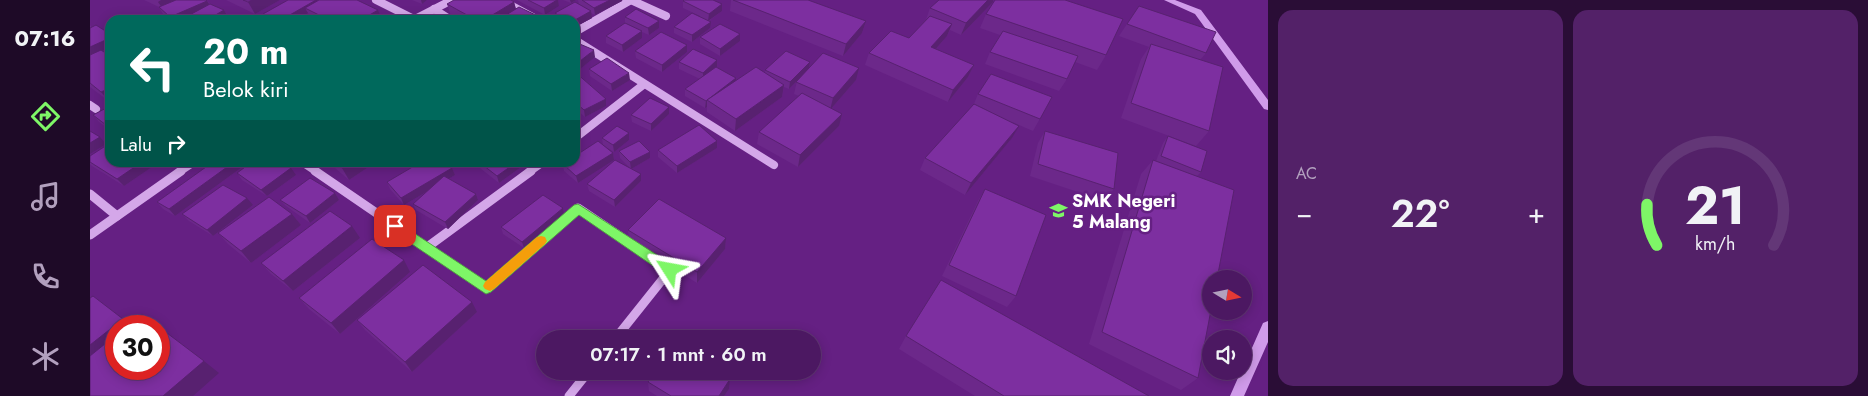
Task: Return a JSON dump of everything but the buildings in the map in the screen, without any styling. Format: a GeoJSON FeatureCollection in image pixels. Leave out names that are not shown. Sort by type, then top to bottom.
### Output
{"type":"FeatureCollection","features":[{"type":"Feature","properties":{"kind":"street"},"geometry":{"type":"LineString","coordinates":[[376,0],[404,15]]}},
{"type":"Feature","properties":{"kind":"street"},"geometry":{"type":"LineString","coordinates":[[424,15],[452,0]]}},
{"type":"Feature","properties":{"kind":"street"},"geometry":{"type":"LineString","coordinates":[[501,0],[529,15]]}},
{"type":"Feature","properties":{"kind":"street"},"geometry":{"type":"LineString","coordinates":[[580,29],[631,0],[666,16]]}},
{"type":"Feature","properties":{"kind":"street"},"geometry":{"type":"LineString","coordinates":[[434,10],[442,15]]}},
{"type":"Feature","properties":{"kind":"street"},"geometry":{"type":"LineString","coordinates":[[580,43],[643,85],[774,166]]}},
{"type":"Feature","properties":{"kind":"street"},"geometry":{"type":"LineString","coordinates":[[580,134],[643,85]]}},
{"type":"Feature","properties":{"kind":"street"},"geometry":{"type":"LineString","coordinates":[[90,236],[187,167]]}},
{"type":"Feature","properties":{"kind":"street"},"geometry":{"type":"LineString","coordinates":[[309,167],[486,288],[578,208],[670,270],[622,330]]}},
{"type":"Feature","properties":{"kind":"street"},"geometry":{"type":"LineString","coordinates":[[426,248],[536,167]]}},
{"type":"Feature","properties":{"kind":"street"},"geometry":{"type":"LineString","coordinates":[[90,194],[118,216]]}},
{"type":"Feature","properties":{"kind":"street"},"geometry":{"type":"LineString","coordinates":[[569,396],[582,380]]}},
{"type":"Feature","properties":{"kind":"waterway"},"geometry":{"type":"LineString","coordinates":[[1168,0],[1198,12],[1268,107]]}},
{"type":"Feature","properties":{"kind":"waterway"},"geometry":{"type":"LineString","coordinates":[[1237,396],[1268,327]]}},
{"type":"Feature","properties":{"kind":"slow traffic"},"geometry":{"type":"LineString","coordinates":[[490,286],[541,241]]}},
{"type":"Feature","properties":{"kind":"place","name":"SMK Negeri 5 Malang"},"geometry":{"type":"Point","coordinates":[1058,211]}},
{"type":"Feature","properties":{"kind":"route"},"geometry":{"type":"LineString","coordinates":[[395,226],[486,288],[578,208],[670,270]]}}]}
